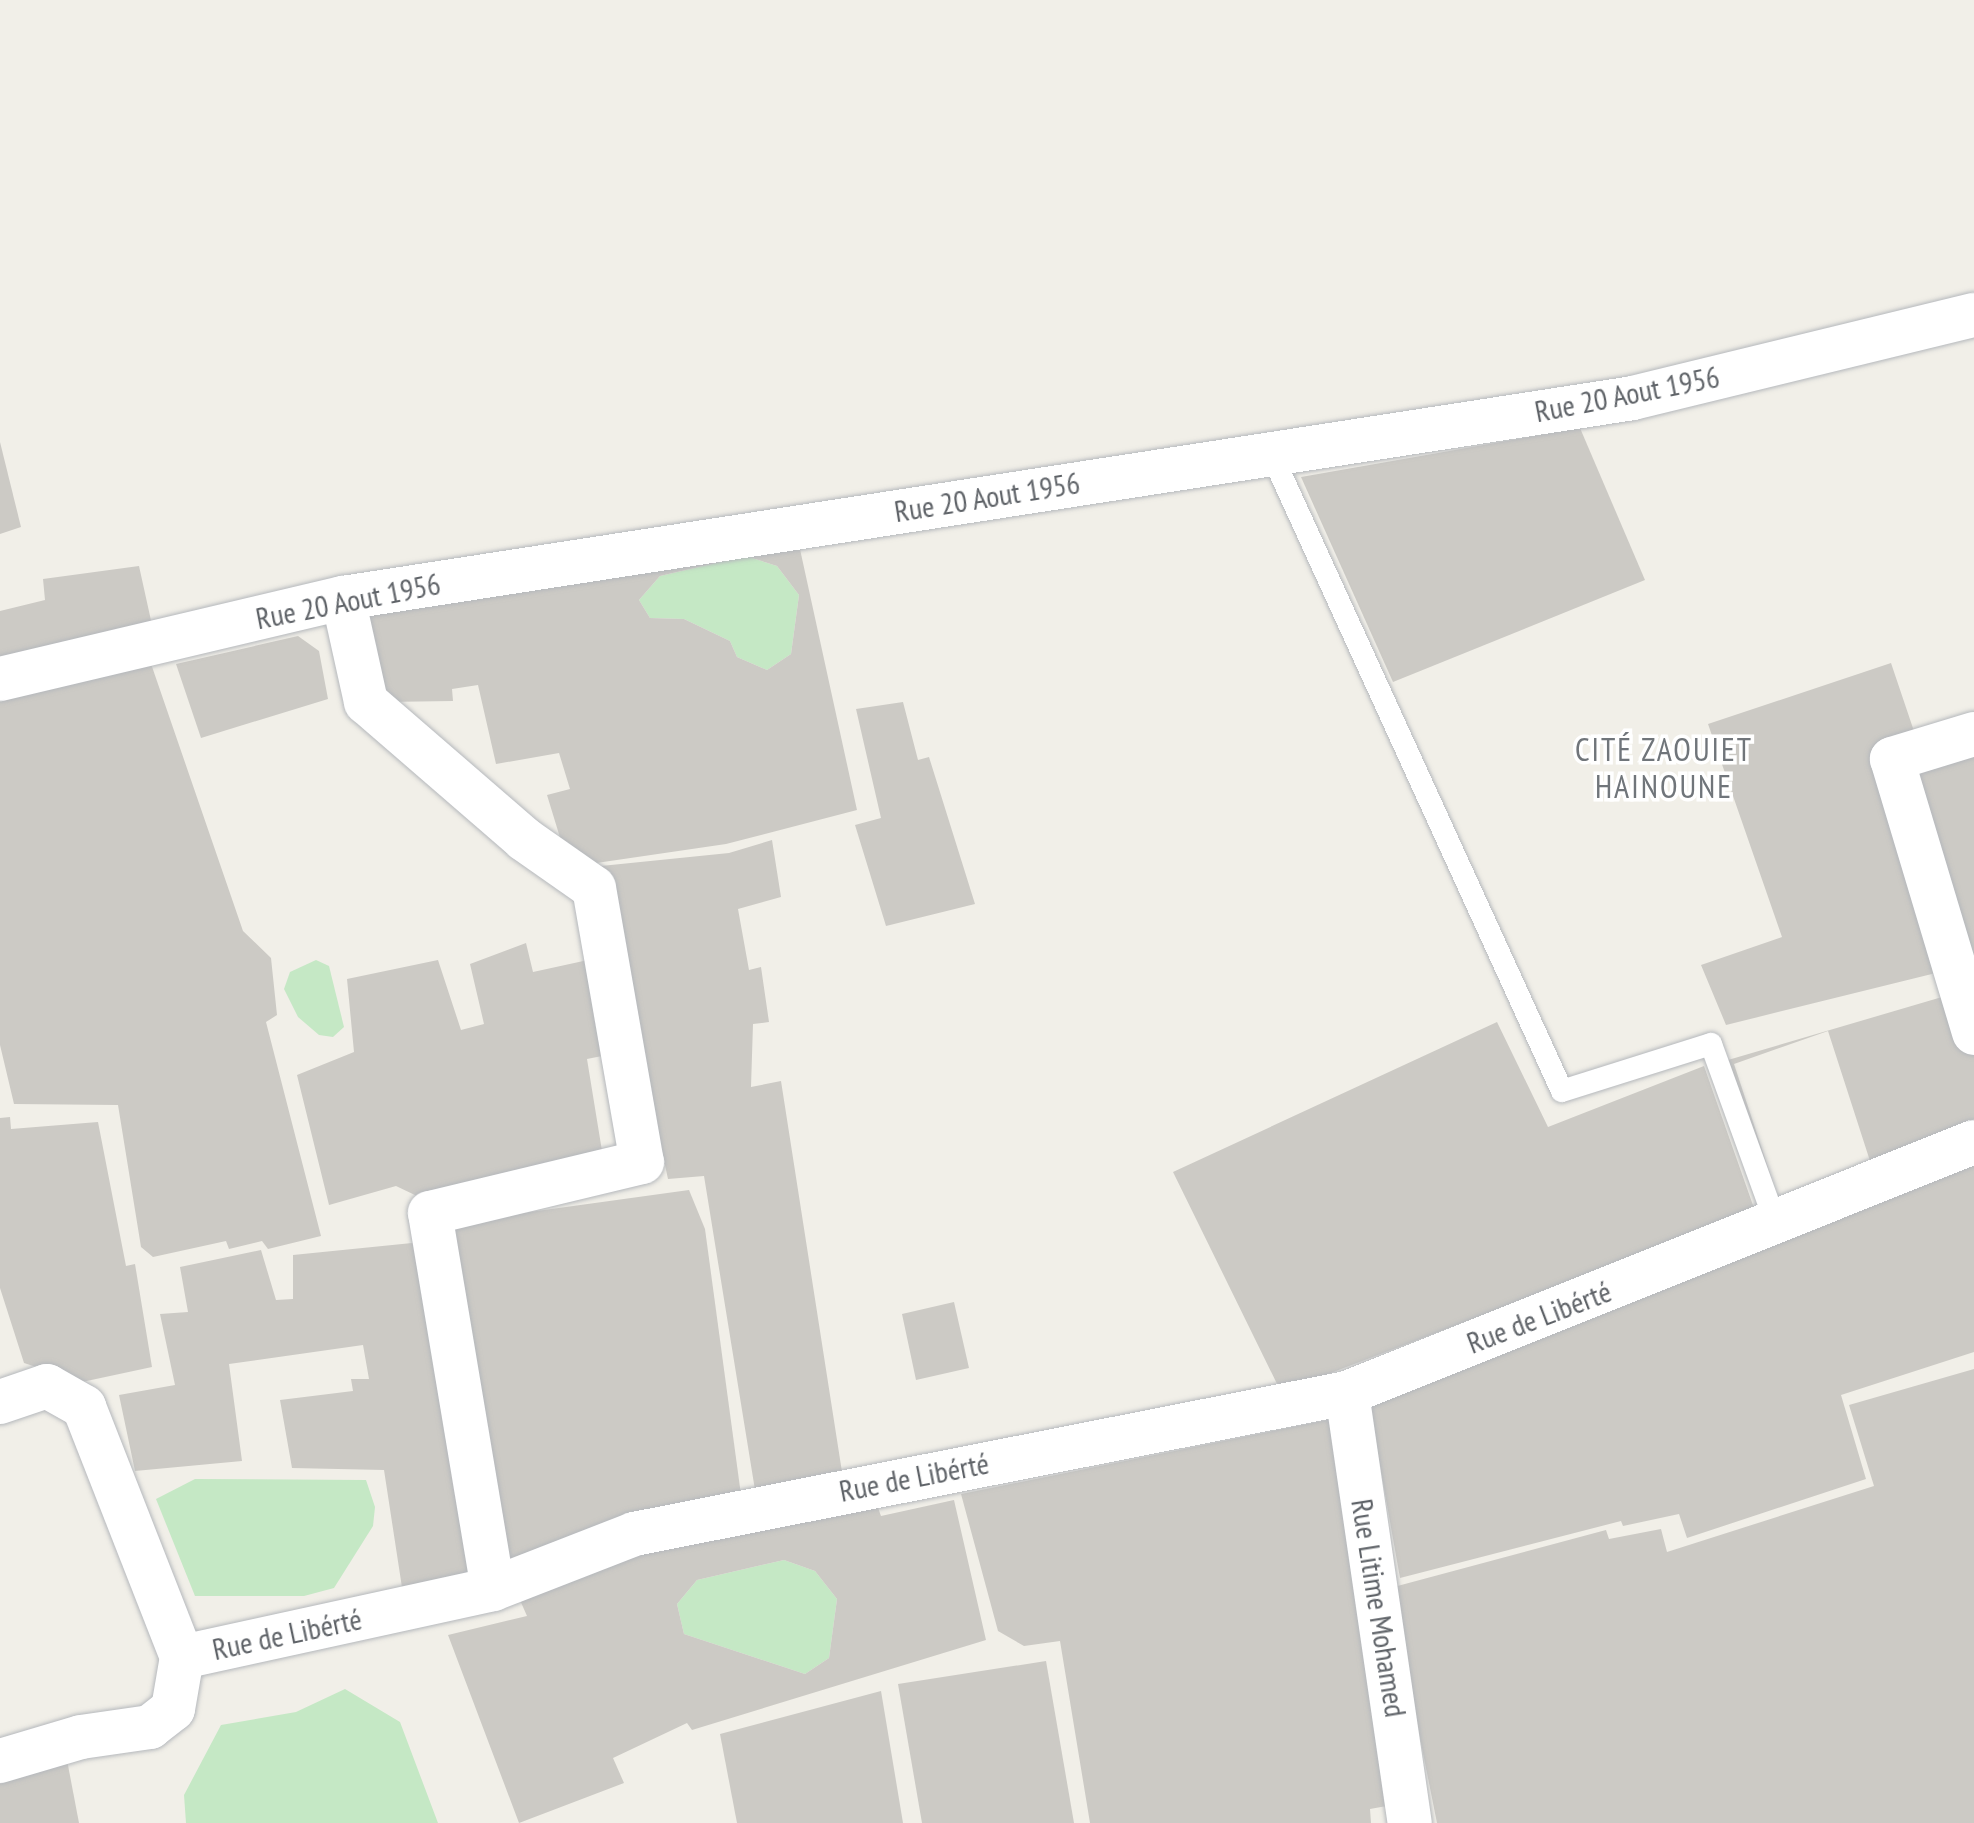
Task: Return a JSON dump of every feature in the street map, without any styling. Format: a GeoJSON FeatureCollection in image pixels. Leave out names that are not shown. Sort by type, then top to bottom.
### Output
{"type":"FeatureCollection","features":[{"type":"Feature","properties":{"kind":"street","name":"Rue 20 Aout 1956"},"geometry":{"type":"LineString","coordinates":[[0,679],[343,598],[1633,398],[1974,315]]}},
{"type":"Feature","properties":{"kind":"street"},"geometry":{"type":"LineString","coordinates":[[343,598],[366,702],[524,839],[594,888],[642,1162],[430,1213],[493,1589]]}},
{"type":"Feature","properties":{"kind":"street"},"geometry":{"type":"LineString","coordinates":[[1974,734],[1892,759],[1974,1033]]}},
{"type":"Feature","properties":{"kind":"street","name":"Rue de Libérté"},"geometry":{"type":"LineString","coordinates":[[0,1401],[47,1386],[84,1407],[182,1657],[493,1589],[634,1534],[1347,1393],[1776,1224],[1974,1142]]}},
{"type":"Feature","properties":{"kind":"street","name":"Rue Litime Mohamed"},"geometry":{"type":"LineString","coordinates":[[1347,1393],[1410,1823]]}},
{"type":"Feature","properties":{"kind":"street"},"geometry":{"type":"LineString","coordinates":[[0,1761],[81,1737],[150,1727],[173,1709],[182,1657]]}},
{"type":"Feature","properties":{"kind":"lane"},"geometry":{"type":"LineString","coordinates":[[1271,453],[1562,1091],[1711,1044],[1776,1224]]}},
{"type":"Feature","properties":{"kind":"green space"},"geometry":{"type":"Polygon","coordinates":[[[746,556],[777,566],[799,595],[791,654],[767,670],[737,657],[730,641],[684,619],[650,618],[639,600],[660,576],[746,556]]]}},
{"type":"Feature","properties":{"kind":"green space"},"geometry":{"type":"Polygon","coordinates":[[[316,960],[329,966],[344,1027],[333,1037],[319,1035],[298,1017],[284,989],[290,972],[316,960]]]}},
{"type":"Feature","properties":{"kind":"green space"},"geometry":{"type":"Polygon","coordinates":[[[195,1479],[366,1480],[375,1507],[373,1526],[334,1588],[304,1596],[195,1596],[156,1499],[195,1479]]]}},
{"type":"Feature","properties":{"kind":"green space"},"geometry":{"type":"Polygon","coordinates":[[[784,1560],[815,1571],[837,1599],[829,1658],[805,1674],[684,1634],[677,1604],[697,1580],[784,1560]]]}},
{"type":"Feature","properties":{"kind":"green space"},"geometry":{"type":"Polygon","coordinates":[[[345,1689],[400,1722],[438,1823],[186,1823],[184,1795],[221,1725],[296,1712],[345,1689]]]}},
{"type":"Feature","properties":{"kind":"building"},"geometry":{"type":"Polygon","coordinates":[[[1580,428],[1645,580],[1393,682],[1301,477],[1580,428]]]}},
{"type":"Feature","properties":{"kind":"building"},"geometry":{"type":"Polygon","coordinates":[[[0,442],[21,527],[0,534],[0,442]]]}},
{"type":"Feature","properties":{"kind":"building"},"geometry":{"type":"Polygon","coordinates":[[[798,540],[857,810],[726,844],[569,867],[547,795],[570,789],[559,753],[496,764],[478,685],[452,689],[453,701],[384,702],[361,624],[377,606],[798,540]],[[746,556],[660,576],[639,600],[650,618],[684,619],[730,641],[737,657],[767,670],[791,654],[799,595],[777,566],[746,556]]]}},
{"type":"Feature","properties":{"kind":"building"},"geometry":{"type":"Polygon","coordinates":[[[139,566],[152,625],[0,673],[0,611],[45,600],[43,579],[139,566]]]}},
{"type":"Feature","properties":{"kind":"building"},"geometry":{"type":"Polygon","coordinates":[[[298,636],[319,651],[328,699],[201,738],[176,664],[298,636]]]}},
{"type":"Feature","properties":{"kind":"building"},"geometry":{"type":"Polygon","coordinates":[[[148,655],[243,931],[271,958],[277,1015],[266,1022],[321,1236],[268,1249],[262,1241],[229,1249],[226,1241],[153,1257],[141,1247],[118,1105],[14,1104],[0,1045],[0,692],[148,655]]]}},
{"type":"Feature","properties":{"kind":"building"},"geometry":{"type":"Polygon","coordinates":[[[1891,663],[1919,746],[1879,758],[1944,971],[1726,1025],[1701,965],[1782,937],[1708,724],[1891,663]]]}},
{"type":"Feature","properties":{"kind":"building"},"geometry":{"type":"Polygon","coordinates":[[[903,702],[918,760],[929,757],[975,904],[886,926],[855,825],[881,818],[856,709],[903,702]]]}},
{"type":"Feature","properties":{"kind":"building"},"geometry":{"type":"Polygon","coordinates":[[[1974,741],[1974,974],[1909,760],[1974,741]]]}},
{"type":"Feature","properties":{"kind":"building"},"geometry":{"type":"Polygon","coordinates":[[[772,840],[781,897],[738,909],[749,970],[761,967],[769,1022],[753,1024],[751,1087],[781,1081],[842,1472],[755,1490],[704,1176],[668,1179],[601,866],[729,853],[772,840]]]}},
{"type":"Feature","properties":{"kind":"building"},"geometry":{"type":"Polygon","coordinates":[[[526,943],[533,972],[588,960],[612,1054],[587,1059],[602,1151],[417,1196],[396,1186],[329,1205],[297,1075],[354,1052],[347,979],[438,960],[461,1030],[484,1024],[470,964],[526,943]]]}},
{"type":"Feature","properties":{"kind":"building"},"geometry":{"type":"Polygon","coordinates":[[[1959,992],[1974,1050],[1974,1127],[1870,1161],[1828,1031],[1734,1064],[1779,1201],[1728,1060],[1959,992]]]}},
{"type":"Feature","properties":{"kind":"building"},"geometry":{"type":"Polygon","coordinates":[[[1497,1022],[1548,1127],[1704,1066],[1755,1211],[1281,1392],[1173,1172],[1497,1022]]]}},
{"type":"Feature","properties":{"kind":"building"},"geometry":{"type":"Polygon","coordinates":[[[10,1117],[11,1129],[98,1122],[126,1266],[135,1264],[152,1367],[82,1382],[24,1363],[0,1288],[0,1118],[10,1117]]]}},
{"type":"Feature","properties":{"kind":"building"},"geometry":{"type":"Polygon","coordinates":[[[1974,1151],[1974,1352],[1841,1395],[1866,1479],[1687,1538],[1679,1514],[1623,1526],[1621,1521],[1400,1578],[1369,1404],[1974,1151]]]}},
{"type":"Feature","properties":{"kind":"building"},"geometry":{"type":"Polygon","coordinates":[[[689,1190],[705,1229],[741,1495],[503,1572],[444,1241],[457,1222],[689,1190]]]}},
{"type":"Feature","properties":{"kind":"building"},"geometry":{"type":"Polygon","coordinates":[[[422,1242],[474,1572],[403,1594],[384,1470],[292,1468],[280,1400],[353,1391],[351,1379],[369,1379],[363,1345],[229,1364],[242,1461],[135,1471],[119,1395],[175,1385],[160,1314],[188,1312],[180,1267],[261,1250],[276,1300],[293,1299],[293,1255],[422,1242]]]}},
{"type":"Feature","properties":{"kind":"building"},"geometry":{"type":"Polygon","coordinates":[[[954,1302],[969,1368],[916,1380],[902,1314],[954,1302]]]}},
{"type":"Feature","properties":{"kind":"building"},"geometry":{"type":"Polygon","coordinates":[[[1974,1369],[1974,1823],[1437,1823],[1390,1588],[1606,1530],[1609,1539],[1661,1529],[1667,1552],[1874,1486],[1849,1405],[1974,1369]]]}},
{"type":"Feature","properties":{"kind":"building"},"geometry":{"type":"Polygon","coordinates":[[[1337,1418],[1392,1805],[1370,1809],[1371,1823],[1090,1823],[1060,1641],[1024,1646],[998,1631],[961,1494],[1337,1418]]]}},
{"type":"Feature","properties":{"kind":"building"},"geometry":{"type":"Polygon","coordinates":[[[872,1491],[881,1516],[954,1500],[986,1640],[692,1730],[687,1723],[613,1758],[624,1783],[519,1823],[448,1635],[527,1616],[516,1591],[655,1538],[872,1491]],[[784,1560],[697,1580],[677,1604],[684,1634],[805,1674],[829,1658],[837,1599],[815,1571],[784,1560]]]}},
{"type":"Feature","properties":{"kind":"building"},"geometry":{"type":"Polygon","coordinates":[[[1046,1661],[1074,1823],[922,1823],[898,1684],[1046,1661]]]}},
{"type":"Feature","properties":{"kind":"building"},"geometry":{"type":"Polygon","coordinates":[[[881,1691],[903,1823],[737,1823],[720,1734],[881,1691]]]}},
{"type":"Feature","properties":{"kind":"building"},"geometry":{"type":"Polygon","coordinates":[[[67,1760],[79,1823],[0,1823],[0,1784],[67,1760]]]}},
{"type":"Feature","properties":{"kind":"district","name":"CITÉ ZAOUIET HAINOUNE"},"geometry":{"type":"Point","coordinates":[1664,768]}}]}
